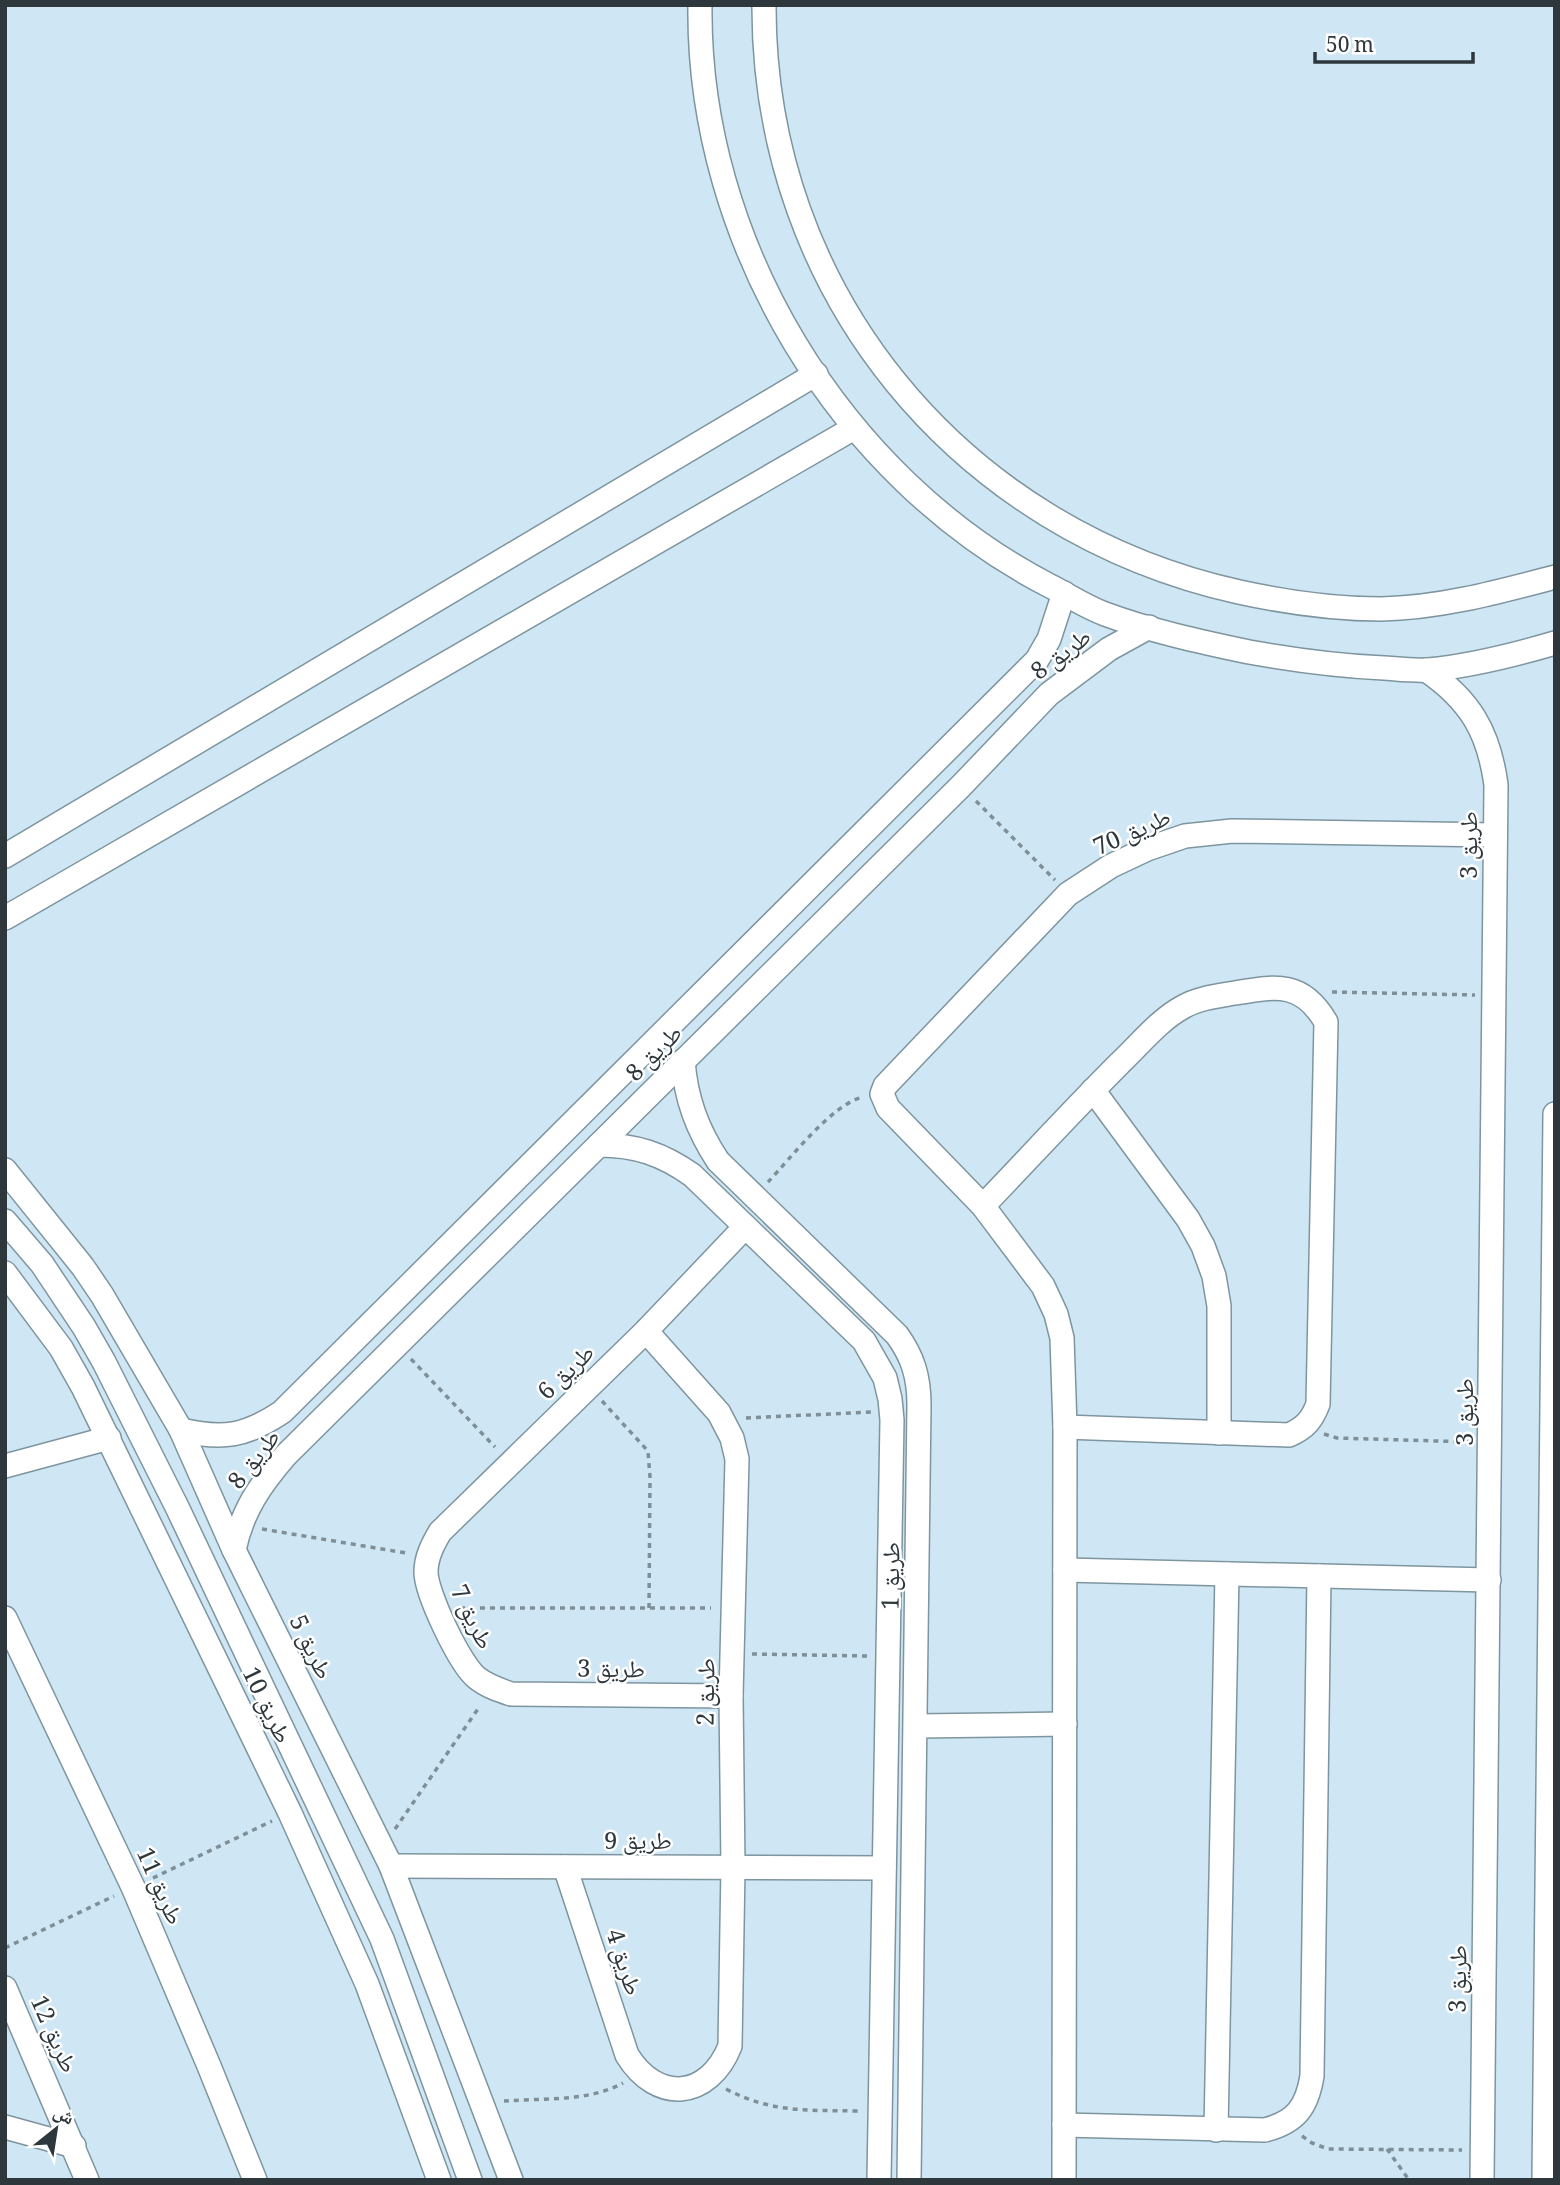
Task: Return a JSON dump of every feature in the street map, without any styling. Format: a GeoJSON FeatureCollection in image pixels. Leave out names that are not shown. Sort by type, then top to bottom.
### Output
{"type":"FeatureCollection","features":[{"type":"Feature","properties":{"kind":"street"},"geometry":{"type":"LineString","coordinates":[[682,5],[699,50]]}},
{"type":"Feature","properties":{"kind":"street"},"geometry":{"type":"LineString","coordinates":[[700,5],[699,50],[708,119],[729,200],[748,252],[779,315],[854,428],[893,471],[936,510],[982,545],[1031,576],[1104,613],[1217,645],[1286,659],[1356,667],[1426,670],[1480,662],[1555,643]]}},
{"type":"Feature","properties":{"kind":"street"},"geometry":{"type":"LineString","coordinates":[[764,5],[764,43],[773,120],[793,194],[821,266],[859,334],[906,396],[960,452],[1013,494],[1072,531],[1133,560],[1198,583],[1323,607],[1382,609],[1441,604],[1555,577]]}},
{"type":"Feature","properties":{"kind":"street"},"geometry":{"type":"LineString","coordinates":[[5,856],[816,374]]}},
{"type":"Feature","properties":{"kind":"street"},"geometry":{"type":"LineString","coordinates":[[5,918],[854,428]]}},
{"type":"Feature","properties":{"kind":"street","name":"طريق 8"},"geometry":{"type":"LineString","coordinates":[[181,1430],[207,1436],[234,1435],[260,1427],[282,1412],[1037,660],[1049,639],[1064,593]]}},
{"type":"Feature","properties":{"kind":"street","name":"طريق 8"},"geometry":{"type":"LineString","coordinates":[[234,1550],[239,1525],[252,1500],[286,1455],[961,786],[1049,694],[1109,649],[1149,627]]}},
{"type":"Feature","properties":{"kind":"street","name":"طريق 3"},"geometry":{"type":"LineString","coordinates":[[1426,670],[1462,699],[1476,718],[1493,762],[1496,785],[1482,2180]]}},
{"type":"Feature","properties":{"kind":"street","name":"طريق 70"},"geometry":{"type":"LineString","coordinates":[[882,1094],[885,1086],[1068,894],[1111,866],[1147,849],[1185,836],[1232,831],[1495,835]]}},
{"type":"Feature","properties":{"kind":"street"},"geometry":{"type":"LineString","coordinates":[[983,1206],[1093,1090],[1157,1027],[1184,1006],[1214,996],[1270,987],[1288,988],[1304,995],[1317,1007],[1326,1022],[1318,1404],[1314,1416],[1306,1426],[1289,1435],[1065,1427]]}},
{"type":"Feature","properties":{"kind":"street","name":"طريق 1"},"geometry":{"type":"LineString","coordinates":[[683,1061],[685,1088],[692,1114],[703,1139],[718,1161],[897,1335],[908,1350],[919,1386],[909,2180]]}},
{"type":"Feature","properties":{"kind":"street"},"geometry":{"type":"LineString","coordinates":[[1093,1090],[1188,1219],[1214,1276],[1219,1306],[1219,1433]]}},
{"type":"Feature","properties":{"kind":"street"},"geometry":{"type":"LineString","coordinates":[[882,1094],[888,1108],[983,1206],[1043,1286],[1056,1314],[1062,1338],[1065,1427],[1064,2180]]}},
{"type":"Feature","properties":{"kind":"street"},"geometry":{"type":"LineString","coordinates":[[1544,2180],[1555,1114]]}},
{"type":"Feature","properties":{"kind":"street","name":"طريق 1"},"geometry":{"type":"LineString","coordinates":[[599,1145],[624,1145],[649,1150],[692,1175],[864,1341],[885,1378],[891,1411],[879,2180]]}},
{"type":"Feature","properties":{"kind":"street","name":"طريق 5"},"geometry":{"type":"LineString","coordinates":[[5,1170],[102,1294],[181,1430],[234,1550],[386,1857],[511,2180]]}},
{"type":"Feature","properties":{"kind":"street"},"geometry":{"type":"LineString","coordinates":[[5,1221],[42,1264],[64,1295],[104,1362],[183,1519],[382,1939],[470,2180]]}},
{"type":"Feature","properties":{"kind":"street","name":"طريق 6"},"geometry":{"type":"LineString","coordinates":[[428,1557],[440,1532],[646,1331],[745,1227]]}},
{"type":"Feature","properties":{"kind":"street"},"geometry":{"type":"LineString","coordinates":[[42,1264],[68,1249]]}},
{"type":"Feature","properties":{"kind":"street","name":"طريق 10"},"geometry":{"type":"LineString","coordinates":[[10,1286],[61,1349],[109,1438],[290,1813],[367,1984],[439,2180]]}},
{"type":"Feature","properties":{"kind":"street","name":"طريق 2"},"geometry":{"type":"LineString","coordinates":[[646,1331],[723,1419],[732,1438],[737,1459],[731,1696],[733,1867],[730,2046],[723,2064],[709,2079]]}},
{"type":"Feature","properties":{"kind":"street"},"geometry":{"type":"LineString","coordinates":[[5,1466],[109,1438]]}},
{"type":"Feature","properties":{"kind":"street","name":"طريق 7"},"geometry":{"type":"LineString","coordinates":[[428,1557],[428,1586],[463,1662],[476,1677],[492,1688]]}},
{"type":"Feature","properties":{"kind":"street"},"geometry":{"type":"LineString","coordinates":[[1065,1570],[1489,1580]]}},
{"type":"Feature","properties":{"kind":"street"},"geometry":{"type":"LineString","coordinates":[[1216,2130],[1227,1574]]}},
{"type":"Feature","properties":{"kind":"street"},"geometry":{"type":"LineString","coordinates":[[1064,2124],[1265,2130],[1288,2121],[1301,2109],[1309,2094],[1312,2076],[1319,1576]]}},
{"type":"Feature","properties":{"kind":"street","name":"طريق 11"},"geometry":{"type":"LineString","coordinates":[[5,1618],[133,1887],[255,2180]]}},
{"type":"Feature","properties":{"kind":"street","name":"طريق 3"},"geometry":{"type":"LineString","coordinates":[[492,1688],[511,1694],[731,1696]]}},
{"type":"Feature","properties":{"kind":"street"},"geometry":{"type":"LineString","coordinates":[[916,1726],[1065,1724]]}},
{"type":"Feature","properties":{"kind":"street","name":"طريق 9"},"geometry":{"type":"LineString","coordinates":[[386,1857],[565,1867],[884,1868]]}},
{"type":"Feature","properties":{"kind":"street","name":"طريق 4"},"geometry":{"type":"LineString","coordinates":[[565,1867],[628,2055],[638,2071]]}},
{"type":"Feature","properties":{"kind":"street","name":"طريق 12"},"geometry":{"type":"LineString","coordinates":[[5,1988],[87,2180]]}},
{"type":"Feature","properties":{"kind":"street"},"geometry":{"type":"LineString","coordinates":[[638,2071],[653,2083],[672,2089],[692,2087],[709,2079]]}},
{"type":"Feature","properties":{"kind":"street"},"geometry":{"type":"LineString","coordinates":[[5,2127],[74,2146]]}},
{"type":"Feature","properties":{"kind":"path"},"geometry":{"type":"LineString","coordinates":[[961,786],[1068,894]]}},
{"type":"Feature","properties":{"kind":"path"},"geometry":{"type":"LineString","coordinates":[[1304,995],[1354,992],[1494,996]]}},
{"type":"Feature","properties":{"kind":"path"},"geometry":{"type":"LineString","coordinates":[[754,1196],[842,1107],[858,1098],[882,1094]]}},
{"type":"Feature","properties":{"kind":"path"},"geometry":{"type":"LineString","coordinates":[[397,1345],[510,1462]]}},
{"type":"Feature","properties":{"kind":"path"},"geometry":{"type":"LineString","coordinates":[[588,1387],[648,1451],[649,1608]]}},
{"type":"Feature","properties":{"kind":"path"},"geometry":{"type":"LineString","coordinates":[[723,1419],[891,1411]]}},
{"type":"Feature","properties":{"kind":"path"},"geometry":{"type":"LineString","coordinates":[[1306,1426],[1337,1438],[1491,1443]]}},
{"type":"Feature","properties":{"kind":"path"},"geometry":{"type":"LineString","coordinates":[[239,1525],[428,1557]]}},
{"type":"Feature","properties":{"kind":"path"},"geometry":{"type":"LineString","coordinates":[[437,1608],[734,1608]]}},
{"type":"Feature","properties":{"kind":"path"},"geometry":{"type":"LineString","coordinates":[[732,1654],[888,1656]]}},
{"type":"Feature","properties":{"kind":"path"},"geometry":{"type":"LineString","coordinates":[[386,1857],[492,1688]]}},
{"type":"Feature","properties":{"kind":"path"},"geometry":{"type":"LineString","coordinates":[[481,2102],[595,2094],[611,2090],[638,2071]]}},
{"type":"Feature","properties":{"kind":"path"},"geometry":{"type":"LineString","coordinates":[[709,2079],[745,2099],[785,2110],[881,2112]]}},
{"type":"Feature","properties":{"kind":"path"},"geometry":{"type":"LineString","coordinates":[[1288,2121],[1299,2134],[1312,2143],[1328,2148],[1482,2150]]}},
{"type":"Feature","properties":{"kind":"path"},"geometry":{"type":"LineString","coordinates":[[1387,2150],[1409,2180]]}}]}
